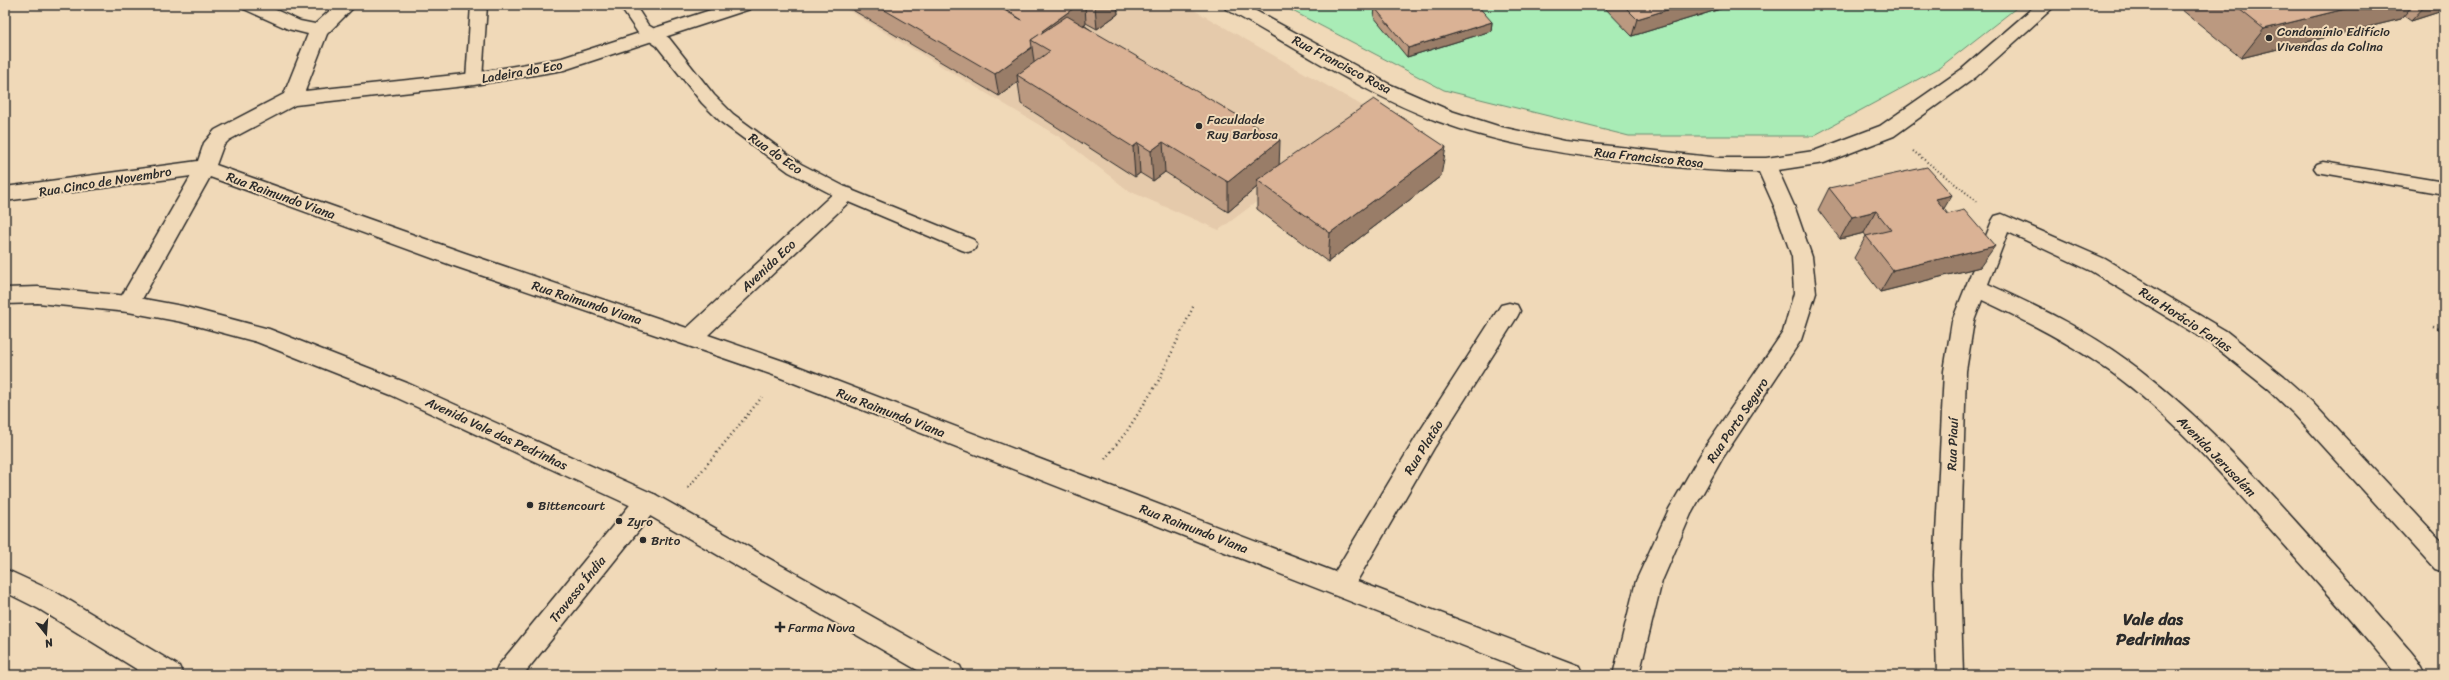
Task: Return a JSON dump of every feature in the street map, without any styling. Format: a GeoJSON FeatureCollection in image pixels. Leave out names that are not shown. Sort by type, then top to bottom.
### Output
{"type":"FeatureCollection","features":[{"type":"Feature","properties":{"kind":"street"},"geometry":{"type":"LineString","coordinates":[[250,5],[294,25],[319,31]]}},
{"type":"Feature","properties":{"kind":"street"},"geometry":{"type":"LineString","coordinates":[[128,304],[205,168],[214,143],[222,135],[291,100],[298,88],[313,43],[319,31],[347,5]]}},
{"type":"Feature","properties":{"kind":"street","name":"Ladeira do Eco"},"geometry":{"type":"LineString","coordinates":[[291,100],[474,79],[564,64],[744,5]]}},
{"type":"Feature","properties":{"kind":"street","name":"Rua Francisco Rosa"},"geometry":{"type":"LineString","coordinates":[[1232,5],[1382,88],[1444,116],[1500,133],[1565,148],[1720,165],[1766,165],[1817,158],[1887,130],[1970,73],[2047,5]]}},
{"type":"Feature","properties":{"kind":"street","name":"Rua Porto Seguro"},"geometry":{"type":"LineString","coordinates":[[1626,675],[1649,580],[1681,509],[1714,452],[1793,334],[1805,293],[1802,257],[1785,208],[1766,165]]}},
{"type":"Feature","properties":{"kind":"street","name":"Rua Cinco de Novembro"},"geometry":{"type":"LineString","coordinates":[[5,194],[205,168]]}},
{"type":"Feature","properties":{"kind":"street","name":"Rua Raimundo Viana"},"geometry":{"type":"LineString","coordinates":[[205,168],[458,259],[692,337],[784,370],[1570,675]]}},
{"type":"Feature","properties":{"kind":"street","name":"Avenida Eco"},"geometry":{"type":"LineString","coordinates":[[692,337],[845,194]]}},
{"type":"Feature","properties":{"kind":"street","name":"Rua Piauí"},"geometry":{"type":"LineString","coordinates":[[1950,675],[1947,574],[1955,371],[1963,321],[1978,289],[2002,221]]}},
{"type":"Feature","properties":{"kind":"street","name":"Rua Horácio Farias"},"geometry":{"type":"LineString","coordinates":[[2002,221],[2098,265],[2218,337],[2276,383],[2303,408],[2444,560]]}},
{"type":"Feature","properties":{"kind":"street","name":"Avenida Jerusalém"},"geometry":{"type":"LineString","coordinates":[[1978,289],[2031,313],[2083,343],[2120,367],[2172,410],[2250,489],[2333,580],[2412,675]]}},
{"type":"Feature","properties":{"kind":"street","name":"Avenida Vale das Pedrinhas"},"geometry":{"type":"LineString","coordinates":[[5,296],[38,295],[128,304],[182,314],[268,338],[399,389],[657,508],[951,675]]}},
{"type":"Feature","properties":{"kind":"street","name":"Rua Platão"},"geometry":{"type":"LineString","coordinates":[[1341,585],[1426,441],[1509,311]]}},
{"type":"Feature","properties":{"kind":"street","name":"Travessa Índia"},"geometry":{"type":"LineString","coordinates":[[507,675],[657,508]]}},
{"type":"Feature","properties":{"kind":"street"},"geometry":{"type":"LineString","coordinates":[[5,580],[48,601],[170,675]]}},
{"type":"Feature","properties":{"kind":"lane"},"geometry":{"type":"LineString","coordinates":[[474,79],[479,5]]}},
{"type":"Feature","properties":{"kind":"lane","name":"Rua do Eco"},"geometry":{"type":"LineString","coordinates":[[627,5],[643,29],[663,42],[708,99],[727,118],[795,168],[845,194],[968,245]]}},
{"type":"Feature","properties":{"kind":"lane"},"geometry":{"type":"LineString","coordinates":[[2323,168],[2444,188]]}},
{"type":"Feature","properties":{"kind":"path"},"geometry":{"type":"LineString","coordinates":[[1887,130],[2002,221]]}},
{"type":"Feature","properties":{"kind":"path"},"geometry":{"type":"LineString","coordinates":[[1083,486],[1127,431],[1158,382],[1194,305]]}},
{"type":"Feature","properties":{"kind":"path"},"geometry":{"type":"LineString","coordinates":[[2434,327],[2444,330]]}},
{"type":"Feature","properties":{"kind":"path"},"geometry":{"type":"LineString","coordinates":[[657,508],[784,370]]}},
{"type":"Feature","properties":{"kind":"shaded area","name":"Faculdade Ruy Barbosa"},"geometry":{"type":"Polygon","coordinates":[[[839,5],[1185,5],[1375,113],[1219,230],[1129,191],[1061,138],[839,5]]]}},
{"type":"Feature","properties":{"kind":"green space"},"geometry":{"type":"Polygon","coordinates":[[[1281,5],[2020,5],[1939,68],[1813,136],[1629,136],[1444,90],[1281,5]]]}},
{"type":"Feature","properties":{"kind":"building"},"geometry":{"type":"Polygon","coordinates":[[[876,5],[1012,5],[1004,10],[1022,20],[1007,10],[1014,5],[1078,5],[1042,31],[1044,32],[1031,40],[1032,47],[995,74],[876,5]]]}},
{"type":"Feature","properties":{"kind":"building"},"geometry":{"type":"Polygon","coordinates":[[[1384,5],[1477,5],[1492,22],[1408,48],[1375,8],[1384,5]]]}},
{"type":"Feature","properties":{"kind":"building"},"geometry":{"type":"Polygon","coordinates":[[[1623,5],[1683,5],[1637,19],[1623,5]]]}},
{"type":"Feature","properties":{"kind":"building"},"geometry":{"type":"Polygon","coordinates":[[[2234,5],[2361,5],[2264,29],[2234,5]]]}},
{"type":"Feature","properties":{"kind":"building"},"geometry":{"type":"Polygon","coordinates":[[[1067,16],[1280,140],[1228,182],[1163,142],[1151,151],[1138,143],[1133,147],[1017,75],[1050,51],[1031,40],[1067,16]]]}},
{"type":"Feature","properties":{"kind":"building"},"geometry":{"type":"Polygon","coordinates":[[[1374,99],[1446,147],[1330,233],[1257,180],[1374,99]]]}},
{"type":"Feature","properties":{"kind":"building"},"geometry":{"type":"Polygon","coordinates":[[[1927,167],[1952,195],[1936,199],[1948,214],[1964,210],[1995,246],[1893,270],[1866,236],[1891,230],[1876,211],[1852,217],[1829,188],[1927,167]]]}},
{"type":"Feature","properties":{"kind":"place","name":"Condomínio Edifício Vivendas da Colina"},"geometry":{"type":"Point","coordinates":[2269,38]}},
{"type":"Feature","properties":{"kind":"place","name":"Faculdade Ruy Barbosa"},"geometry":{"type":"Point","coordinates":[1199,126]}},
{"type":"Feature","properties":{"kind":"place","name":"Bittencourt"},"geometry":{"type":"Point","coordinates":[530,505]}},
{"type":"Feature","properties":{"kind":"place","name":"Zyro"},"geometry":{"type":"Point","coordinates":[619,521]}},
{"type":"Feature","properties":{"kind":"place","name":"Brito"},"geometry":{"type":"Point","coordinates":[643,540]}},
{"type":"Feature","properties":{"kind":"place","name":"Farma Nova"},"geometry":{"type":"Point","coordinates":[780,627]}},
{"type":"Feature","properties":{"kind":"district","name":"Vale das Pedrinhas"},"geometry":{"type":"Point","coordinates":[2153,629]}}]}
